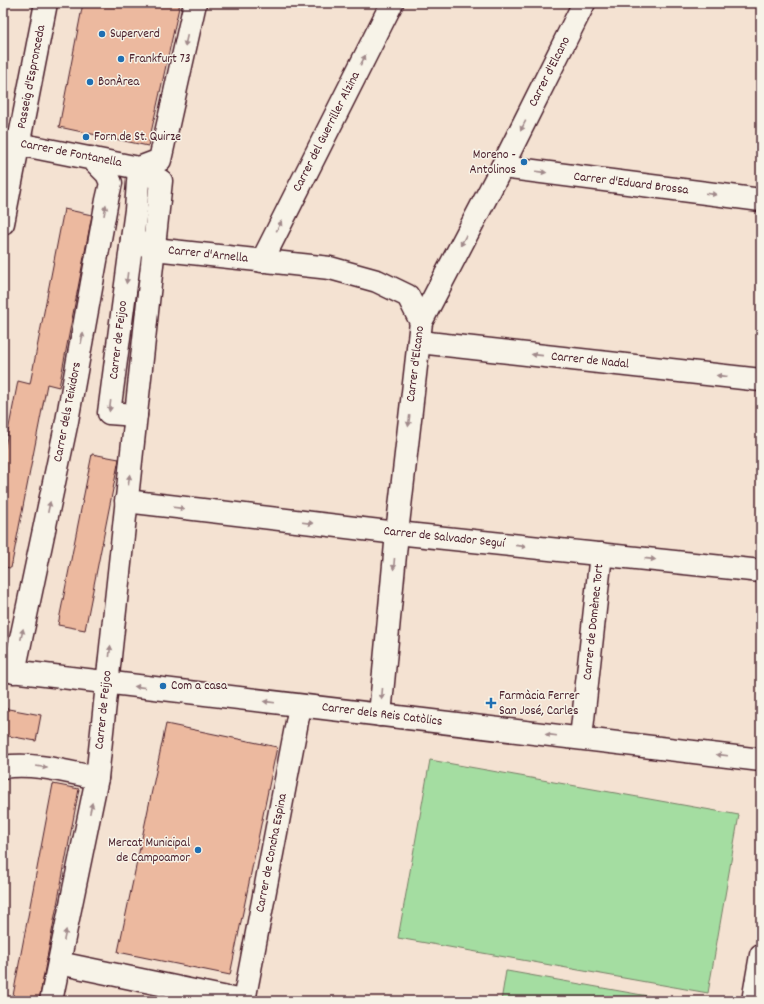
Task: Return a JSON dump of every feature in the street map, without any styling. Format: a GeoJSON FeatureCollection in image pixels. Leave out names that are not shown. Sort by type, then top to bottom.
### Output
{"type":"FeatureCollection","features":[{"type":"Feature","properties":{"kind":"street","name":"Passeig d'Espronceda"},"geometry":{"type":"LineString","coordinates":[[3,222],[11,142],[46,3]]}},
{"type":"Feature","properties":{"kind":"street"},"geometry":{"type":"LineString","coordinates":[[139,168],[160,160],[195,3]]}},
{"type":"Feature","properties":{"kind":"street","name":"Carrer del Guerriller Alzina"},"geometry":{"type":"LineString","coordinates":[[262,261],[392,3]]}},
{"type":"Feature","properties":{"kind":"street","name":"Carrer d'Elcano"},"geometry":{"type":"LineString","coordinates":[[380,715],[397,533],[419,335],[584,3]]}},
{"type":"Feature","properties":{"kind":"street","name":"Carrer de Fontanella"},"geometry":{"type":"LineString","coordinates":[[11,142],[139,168]]}},
{"type":"Feature","properties":{"kind":"street","name":"Carrer dels Teixidors"},"geometry":{"type":"LineString","coordinates":[[9,671],[67,421],[111,183],[107,174],[90,158]]}},
{"type":"Feature","properties":{"kind":"street","name":"Carrer d'Eduard Brossa"},"geometry":{"type":"LineString","coordinates":[[502,167],[761,200]]}},
{"type":"Feature","properties":{"kind":"street","name":"Carrer de Feijoo"},"geometry":{"type":"LineString","coordinates":[[51,1001],[97,778],[154,249],[161,181],[139,168],[136,210],[109,414],[136,416]]}},
{"type":"Feature","properties":{"kind":"street"},"geometry":{"type":"LineString","coordinates":[[132,239],[154,249]]}},
{"type":"Feature","properties":{"kind":"street","name":"Carrer d'Arnella"},"geometry":{"type":"LineString","coordinates":[[154,249],[330,268],[377,281],[408,296],[419,335]]}},
{"type":"Feature","properties":{"kind":"street","name":"Carrer de Nadal"},"geometry":{"type":"LineString","coordinates":[[419,335],[761,380]]}},
{"type":"Feature","properties":{"kind":"street","name":"Carrer de Salvador Seguí"},"geometry":{"type":"LineString","coordinates":[[126,502],[397,533],[761,571]]}},
{"type":"Feature","properties":{"kind":"street","name":"Carrer de Domènec Tort"},"geometry":{"type":"LineString","coordinates":[[581,738],[601,554]]}},
{"type":"Feature","properties":{"kind":"street","name":"Carrer dels Reis Catòlics"},"geometry":{"type":"LineString","coordinates":[[9,671],[761,760]]}},
{"type":"Feature","properties":{"kind":"street","name":"Carrer de Concha Espina"},"geometry":{"type":"LineString","coordinates":[[243,1001],[300,706]]}},
{"type":"Feature","properties":{"kind":"street"},"geometry":{"type":"LineString","coordinates":[[3,766],[37,766],[97,778]]}},
{"type":"Feature","properties":{"kind":"street"},"geometry":{"type":"LineString","coordinates":[[753,1001],[761,955]]}},
{"type":"Feature","properties":{"kind":"street"},"geometry":{"type":"LineString","coordinates":[[59,963],[243,1001]]}},
{"type":"Feature","properties":{"kind":"green space"},"geometry":{"type":"Polygon","coordinates":[[[430,760],[739,815],[708,993],[398,938],[430,760]]]}},
{"type":"Feature","properties":{"kind":"green space"},"geometry":{"type":"Polygon","coordinates":[[[507,971],[676,1001],[501,1001],[507,971]]]}},
{"type":"Feature","properties":{"kind":"building"},"geometry":{"type":"Polygon","coordinates":[[[83,3],[180,3],[148,146],[59,127],[83,3]]]}},
{"type":"Feature","properties":{"kind":"building"},"geometry":{"type":"Polygon","coordinates":[[[64,209],[92,215],[59,387],[47,384],[11,568],[3,567],[3,457],[18,381],[30,384],[64,209]]]}},
{"type":"Feature","properties":{"kind":"building"},"geometry":{"type":"Polygon","coordinates":[[[92,454],[119,459],[85,630],[58,625],[92,454]]]}},
{"type":"Feature","properties":{"kind":"building"},"geometry":{"type":"Polygon","coordinates":[[[3,708],[41,715],[36,741],[3,735],[3,708]]]}},
{"type":"Feature","properties":{"kind":"building","name":"Mercat Municipal de Campoamor"},"geometry":{"type":"Polygon","coordinates":[[[166,724],[277,747],[230,975],[118,952],[166,724]]]}},
{"type":"Feature","properties":{"kind":"building"},"geometry":{"type":"Polygon","coordinates":[[[53,784],[79,789],[39,1001],[12,1001],[53,784]]]}},
{"type":"Feature","properties":{"kind":"place","name":"Superverd"},"geometry":{"type":"Point","coordinates":[102,34]}},
{"type":"Feature","properties":{"kind":"place","name":"Frankfurt 73"},"geometry":{"type":"Point","coordinates":[121,59]}},
{"type":"Feature","properties":{"kind":"place","name":"BonÀrea"},"geometry":{"type":"Point","coordinates":[90,82]}},
{"type":"Feature","properties":{"kind":"place","name":"Forn de St. Quirze"},"geometry":{"type":"Point","coordinates":[86,137]}},
{"type":"Feature","properties":{"kind":"place","name":"Moreno - Antolinos"},"geometry":{"type":"Point","coordinates":[524,162]}},
{"type":"Feature","properties":{"kind":"place","name":"Com a casa"},"geometry":{"type":"Point","coordinates":[163,686]}},
{"type":"Feature","properties":{"kind":"place","name":"Farmàcia Ferrer San José, Carles"},"geometry":{"type":"Point","coordinates":[491,703]}},
{"type":"Feature","properties":{"kind":"place","name":"Mercat Municipal de Campoamor"},"geometry":{"type":"Point","coordinates":[198,850]}}]}
